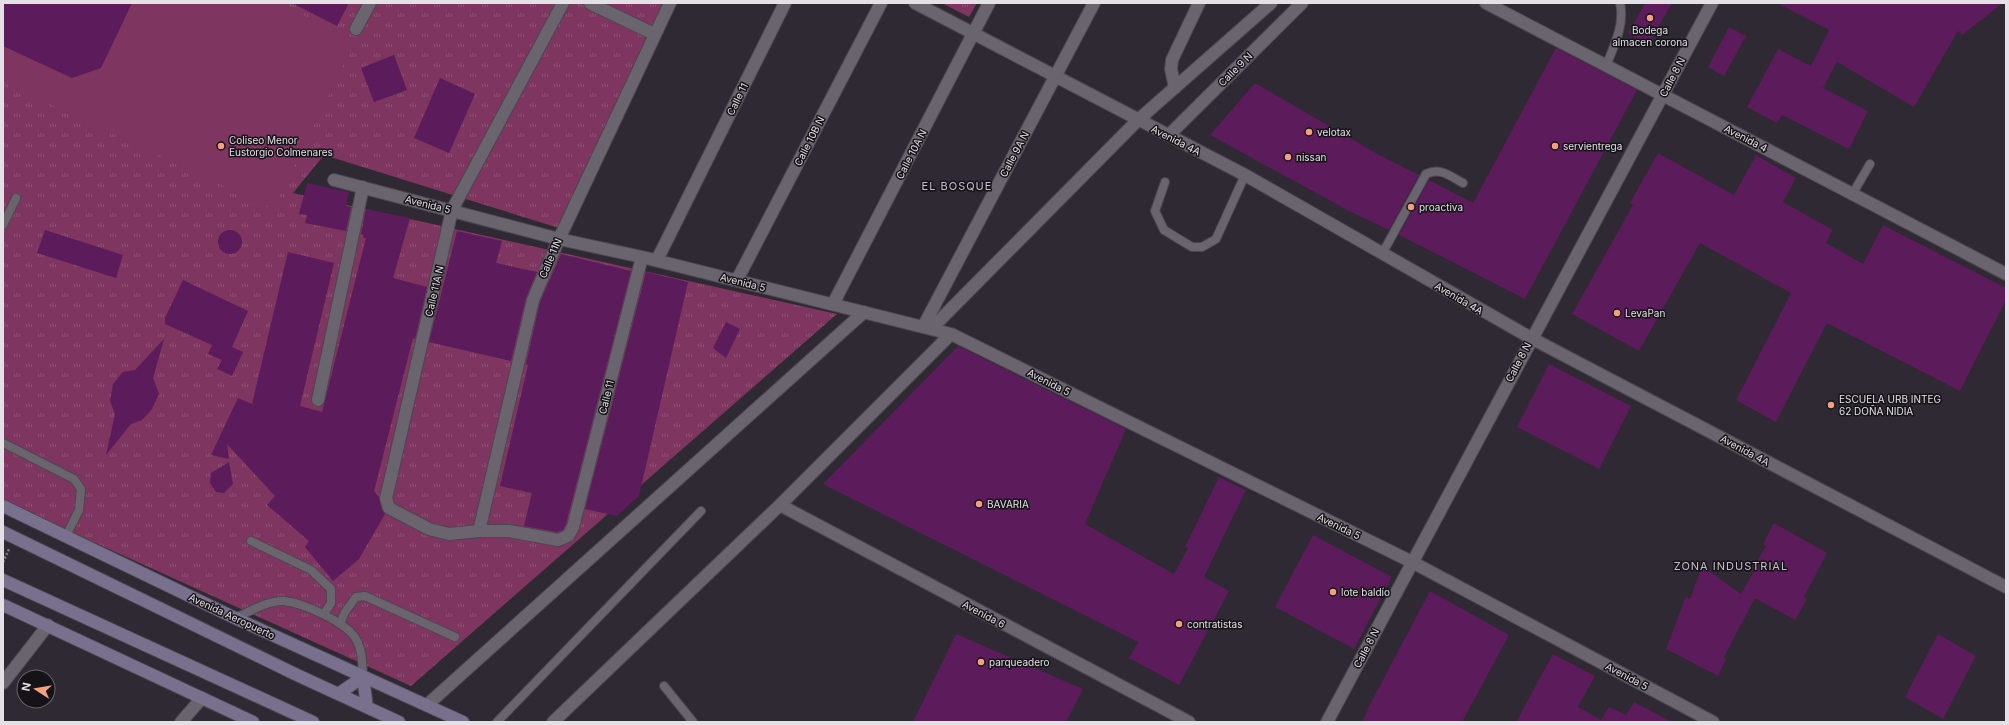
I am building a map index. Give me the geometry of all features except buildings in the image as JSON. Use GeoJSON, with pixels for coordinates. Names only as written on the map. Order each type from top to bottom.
{"type":"FeatureCollection","features":[{"type":"Feature","properties":{"kind":"main road","name":"Avenida Aeropuerto"},"geometry":{"type":"LineString","coordinates":[[3,506],[234,618],[463,722]]}},
{"type":"Feature","properties":{"kind":"main road"},"geometry":{"type":"LineString","coordinates":[[3,532],[399,722]]}},
{"type":"Feature","properties":{"kind":"main road"},"geometry":{"type":"LineString","coordinates":[[3,580],[314,722]]}},
{"type":"Feature","properties":{"kind":"main road"},"geometry":{"type":"LineString","coordinates":[[3,605],[253,722]]}},
{"type":"Feature","properties":{"kind":"main road"},"geometry":{"type":"LineString","coordinates":[[338,694],[363,677],[367,707]]}},
{"type":"Feature","properties":{"kind":"street"},"geometry":{"type":"LineString","coordinates":[[356,29],[370,3]]}},
{"type":"Feature","properties":{"kind":"street","name":"Calle 11A N"},"geometry":{"type":"LineString","coordinates":[[563,3],[452,210],[386,498],[389,508],[429,529],[449,534],[479,531],[509,531],[558,540],[568,536]]}},
{"type":"Feature","properties":{"kind":"street"},"geometry":{"type":"LineString","coordinates":[[590,3],[654,34]]}},
{"type":"Feature","properties":{"kind":"street","name":"Calle 11N"},"geometry":{"type":"LineString","coordinates":[[479,531],[533,300],[559,239],[654,34],[670,3]]}},
{"type":"Feature","properties":{"kind":"street","name":"Calle 11"},"geometry":{"type":"LineString","coordinates":[[657,260],[785,3]]}},
{"type":"Feature","properties":{"kind":"street","name":"Calle 10B N"},"geometry":{"type":"LineString","coordinates":[[737,280],[881,3]]}},
{"type":"Feature","properties":{"kind":"street","name":"Avenida 4A"},"geometry":{"type":"LineString","coordinates":[[915,3],[1245,176],[1531,338],[2006,587]]}},
{"type":"Feature","properties":{"kind":"street","name":"Calle 10A N"},"geometry":{"type":"LineString","coordinates":[[833,304],[989,3]]}},
{"type":"Feature","properties":{"kind":"street","name":"Calle 9A N"},"geometry":{"type":"LineString","coordinates":[[927,328],[1055,76],[1094,3]]}},
{"type":"Feature","properties":{"kind":"street"},"geometry":{"type":"LineString","coordinates":[[1175,88],[1170,69],[1172,60],[1199,3]]}},
{"type":"Feature","properties":{"kind":"street"},"geometry":{"type":"LineString","coordinates":[[927,328],[1138,120],[1271,3]]}},
{"type":"Feature","properties":{"kind":"street","name":"Calle 9 N"},"geometry":{"type":"LineString","coordinates":[[1169,136],[1302,3]]}},
{"type":"Feature","properties":{"kind":"street","name":"Avenida 4"},"geometry":{"type":"LineString","coordinates":[[1486,3],[2006,274]]}},
{"type":"Feature","properties":{"kind":"street","name":"Calle 8 N"},"geometry":{"type":"LineString","coordinates":[[1327,722],[1531,338],[1712,3]]}},
{"type":"Feature","properties":{"kind":"street","name":"Avenida 5"},"geometry":{"type":"LineString","coordinates":[[334,180],[559,239],[657,260],[951,334],[1412,562],[1713,722]]}},
{"type":"Feature","properties":{"kind":"street"},"geometry":{"type":"LineString","coordinates":[[318,400],[363,187]]}},
{"type":"Feature","properties":{"kind":"street","name":"Calle 11"},"geometry":{"type":"LineString","coordinates":[[568,536],[574,527],[642,257]]}},
{"type":"Feature","properties":{"kind":"street"},"geometry":{"type":"LineString","coordinates":[[427,706],[864,312]]}},
{"type":"Feature","properties":{"kind":"street"},"geometry":{"type":"LineString","coordinates":[[553,722],[780,505],[951,334]]}},
{"type":"Feature","properties":{"kind":"street","name":"Avenida 6"},"geometry":{"type":"LineString","coordinates":[[780,505],[1189,722]]}},
{"type":"Feature","properties":{"kind":"street"},"geometry":{"type":"LineString","coordinates":[[3,683],[48,625]]}},
{"type":"Feature","properties":{"kind":"street"},"geometry":{"type":"LineString","coordinates":[[182,722],[202,698]]}},
{"type":"Feature","properties":{"kind":"lane"},"geometry":{"type":"LineString","coordinates":[[1606,66],[1618,34],[1622,11],[1620,3]]}},
{"type":"Feature","properties":{"kind":"lane"},"geometry":{"type":"LineString","coordinates":[[1853,193],[1870,164]]}},
{"type":"Feature","properties":{"kind":"lane"},"geometry":{"type":"LineString","coordinates":[[1382,254],[1426,174],[1433,170],[1439,171],[1463,183]]}},
{"type":"Feature","properties":{"kind":"lane"},"geometry":{"type":"LineString","coordinates":[[1165,182],[1155,211],[1164,230],[1192,247],[1202,247],[1216,240],[1245,176]]}},
{"type":"Feature","properties":{"kind":"lane"},"geometry":{"type":"LineString","coordinates":[[3,225],[16,198]]}},
{"type":"Feature","properties":{"kind":"lane"},"geometry":{"type":"LineString","coordinates":[[3,443],[74,479],[81,489],[79,510],[66,536]]}},
{"type":"Feature","properties":{"kind":"lane"},"geometry":{"type":"LineString","coordinates":[[497,722],[701,511]]}},
{"type":"Feature","properties":{"kind":"lane"},"geometry":{"type":"LineString","coordinates":[[251,541],[311,570],[331,589],[331,604],[324,614]]}},
{"type":"Feature","properties":{"kind":"lane"},"geometry":{"type":"LineString","coordinates":[[340,624],[345,612],[356,597],[365,596],[455,637]]}},
{"type":"Feature","properties":{"kind":"lane"},"geometry":{"type":"LineString","coordinates":[[234,618],[267,604],[282,601],[300,605],[324,614],[340,624],[357,640],[362,657],[363,677]]}},
{"type":"Feature","properties":{"kind":"lane"},"geometry":{"type":"LineString","coordinates":[[664,686],[693,722]]}},
{"type":"Feature","properties":{"kind":"path"},"geometry":{"type":"LineString","coordinates":[[3,562],[12,543]]}},
{"type":"Feature","properties":{"kind":"green space"},"geometry":{"type":"Polygon","coordinates":[[[3,3],[677,3],[562,229],[324,155],[293,193],[837,314],[411,686],[3,501],[3,3]]]}},
{"type":"Feature","properties":{"kind":"green space","name":"Coliseo Menor Eustorgio Colmenares"},"geometry":{"type":"Polygon","coordinates":[[[3,3],[279,3],[355,41],[273,209],[3,82],[3,3]]]}},
{"type":"Feature","properties":{"kind":"green space"},"geometry":{"type":"Polygon","coordinates":[[[942,3],[977,3],[969,17],[942,3]]]}},
{"type":"Feature","properties":{"kind":"place","name":"Bodega almacen corona"},"geometry":{"type":"Point","coordinates":[1650,18]}},
{"type":"Feature","properties":{"kind":"place","name":"velotax"},"geometry":{"type":"Point","coordinates":[1309,132]}},
{"type":"Feature","properties":{"kind":"place","name":"Coliseo Menor Eustorgio Colmenares"},"geometry":{"type":"Point","coordinates":[221,146]}},
{"type":"Feature","properties":{"kind":"place","name":"servientrega"},"geometry":{"type":"Point","coordinates":[1555,146]}},
{"type":"Feature","properties":{"kind":"place","name":"nissan"},"geometry":{"type":"Point","coordinates":[1288,157]}},
{"type":"Feature","properties":{"kind":"place","name":"proactiva"},"geometry":{"type":"Point","coordinates":[1411,207]}},
{"type":"Feature","properties":{"kind":"place","name":"LevaPan"},"geometry":{"type":"Point","coordinates":[1617,313]}},
{"type":"Feature","properties":{"kind":"place","name":"ESCUELA URB INTEG 62 DOÑA NIDIA"},"geometry":{"type":"Point","coordinates":[1831,405]}},
{"type":"Feature","properties":{"kind":"place","name":"BAVARIA"},"geometry":{"type":"Point","coordinates":[979,504]}},
{"type":"Feature","properties":{"kind":"place","name":"lote baldío"},"geometry":{"type":"Point","coordinates":[1333,592]}},
{"type":"Feature","properties":{"kind":"place","name":"contratistas"},"geometry":{"type":"Point","coordinates":[1179,624]}},
{"type":"Feature","properties":{"kind":"place","name":"parqueadero"},"geometry":{"type":"Point","coordinates":[981,662]}},
{"type":"Feature","properties":{"kind":"district","name":"EL BOSQUE"},"geometry":{"type":"Point","coordinates":[957,186]}},
{"type":"Feature","properties":{"kind":"district","name":"ZONA INDUSTRIAL"},"geometry":{"type":"Point","coordinates":[1731,566]}}]}
